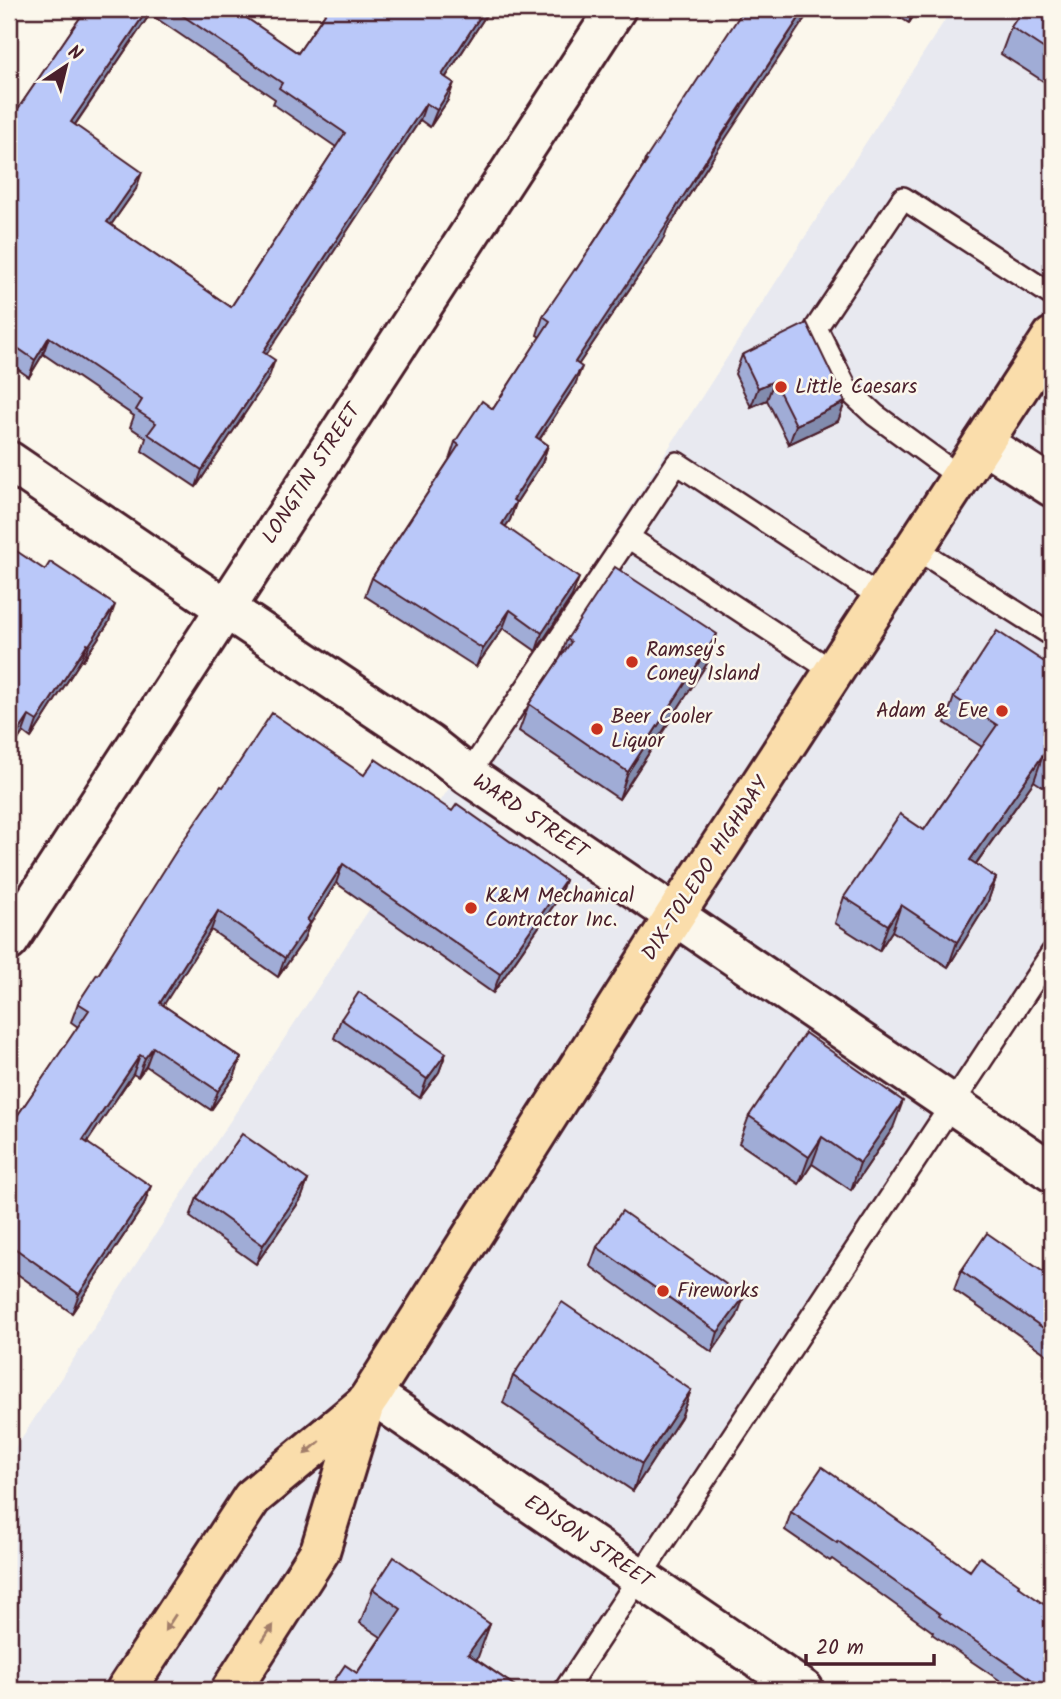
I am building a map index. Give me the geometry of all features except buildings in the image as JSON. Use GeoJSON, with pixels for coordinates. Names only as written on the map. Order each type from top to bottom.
{"type":"FeatureCollection","features":[{"type":"Feature","properties":{"kind":"main road","name":"DIX-TOLEDO HIGHWAY"},"geometry":{"type":"LineString","coordinates":[[231,1690],[320,1551],[368,1399],[675,915],[1052,337]]}},
{"type":"Feature","properties":{"kind":"main road","name":"DIX-TOLEDO HIGHWAY"},"geometry":{"type":"LineString","coordinates":[[126,1690],[252,1498],[368,1399]]}},
{"type":"Feature","properties":{"kind":"street","name":"LONGTIN STREET"},"geometry":{"type":"LineString","coordinates":[[9,941],[616,9]]}},
{"type":"Feature","properties":{"kind":"street"},"geometry":{"type":"LineString","coordinates":[[983,443],[1052,487]]}},
{"type":"Feature","properties":{"kind":"street","name":"WARD STREET"},"geometry":{"type":"LineString","coordinates":[[9,461],[429,744],[468,775],[1052,1172]]}},
{"type":"Feature","properties":{"kind":"street","name":"EDISON STREET"},"geometry":{"type":"LineString","coordinates":[[368,1399],[804,1690]]}},
{"type":"Feature","properties":{"kind":"lane"},"geometry":{"type":"LineString","coordinates":[[961,478],[875,415],[846,388],[816,328],[903,198],[1052,295]]}},
{"type":"Feature","properties":{"kind":"lane"},"geometry":{"type":"LineString","coordinates":[[468,775],[677,463],[882,598]]}},
{"type":"Feature","properties":{"kind":"lane"},"geometry":{"type":"LineString","coordinates":[[628,537],[834,672]]}},
{"type":"Feature","properties":{"kind":"lane"},"geometry":{"type":"LineString","coordinates":[[915,548],[1052,635]]}},
{"type":"Feature","properties":{"kind":"lane"},"geometry":{"type":"LineString","coordinates":[[565,1690],[1052,953]]}},
{"type":"Feature","properties":{"kind":"shaded area"},"geometry":{"type":"Polygon","coordinates":[[[952,9],[1052,9],[1052,953],[565,1690],[9,1690],[9,1457],[461,770],[952,9]]]}},
{"type":"Feature","properties":{"kind":"place","name":"Little Caesars"},"geometry":{"type":"Point","coordinates":[781,387]}},
{"type":"Feature","properties":{"kind":"place","name":"Ramsey's Coney Island"},"geometry":{"type":"Point","coordinates":[632,662]}},
{"type":"Feature","properties":{"kind":"place","name":"Adam & Eve"},"geometry":{"type":"Point","coordinates":[1002,711]}},
{"type":"Feature","properties":{"kind":"place","name":"Beer Cooler Liquor"},"geometry":{"type":"Point","coordinates":[597,729]}},
{"type":"Feature","properties":{"kind":"place","name":"K&M Mechanical Contractor Inc."},"geometry":{"type":"Point","coordinates":[471,908]}},
{"type":"Feature","properties":{"kind":"place","name":"Fireworks"},"geometry":{"type":"Point","coordinates":[663,1291]}}]}
